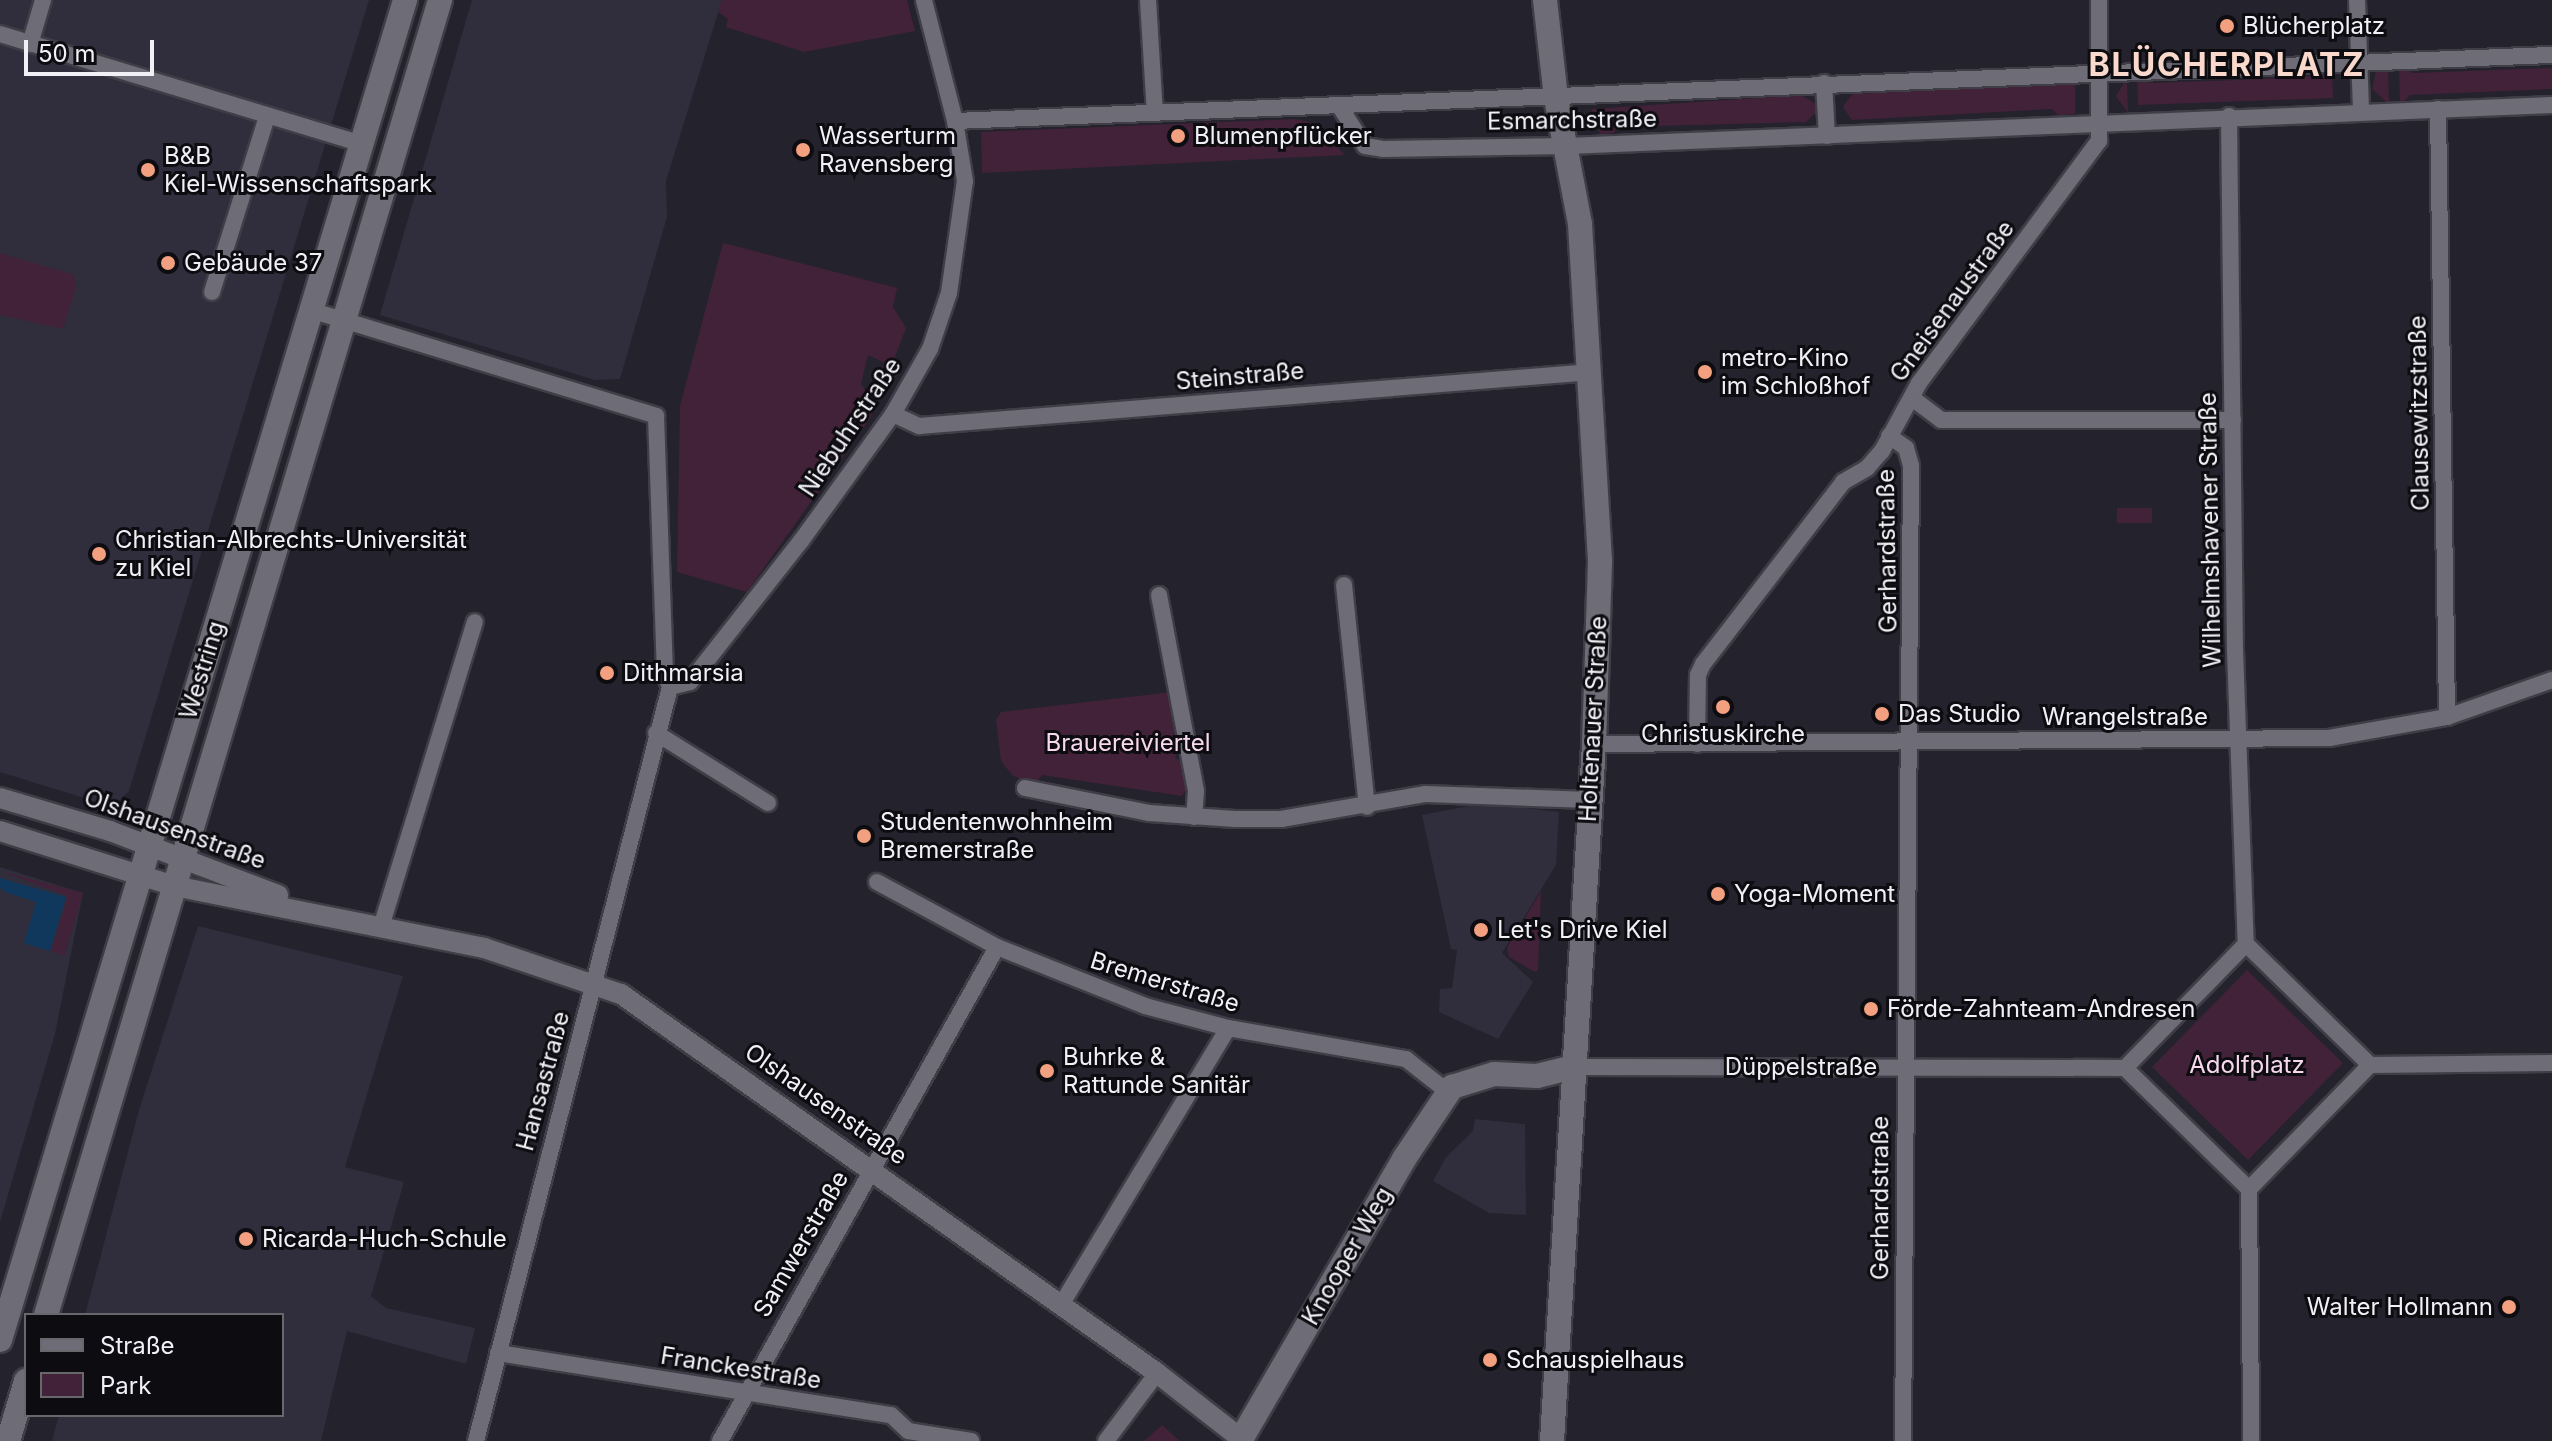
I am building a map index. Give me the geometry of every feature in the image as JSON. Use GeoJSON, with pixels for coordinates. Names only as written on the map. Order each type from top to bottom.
{"type":"FeatureCollection","features":[{"type":"Feature","properties":{"kind":"main road","name":"Westring"},"geometry":{"type":"LineString","coordinates":[[0,1340],[405,0]]}},
{"type":"Feature","properties":{"kind":"main road","name":"Westring"},"geometry":{"type":"LineString","coordinates":[[47,1313],[440,0]]}},
{"type":"Feature","properties":{"kind":"main road","name":"Holtenauer Straße"},"geometry":{"type":"LineString","coordinates":[[1545,0],[1556,98],[1580,224],[1592,372],[1600,562],[1594,744],[1571,1076],[1552,1441]]}},
{"type":"Feature","properties":{"kind":"main road","name":"Düppelstraße"},"geometry":{"type":"LineString","coordinates":[[1463,1083],[1571,1076]]}},
{"type":"Feature","properties":{"kind":"main road","name":"Knooper Weg"},"geometry":{"type":"LineString","coordinates":[[1242,1441],[1463,1083]]}},
{"type":"Feature","properties":{"kind":"main road"},"geometry":{"type":"LineString","coordinates":[[7,1426],[24,1386]]}},
{"type":"Feature","properties":{"kind":"street"},"geometry":{"type":"LineString","coordinates":[[30,44],[43,0]]}},
{"type":"Feature","properties":{"kind":"street","name":"Niebuhrstraße"},"geometry":{"type":"LineString","coordinates":[[670,687],[690,682],[893,414],[930,349],[949,293],[965,181],[955,121],[924,0]]}},
{"type":"Feature","properties":{"kind":"street"},"geometry":{"type":"LineString","coordinates":[[1148,0],[1155,113]]}},
{"type":"Feature","properties":{"kind":"street"},"geometry":{"type":"LineString","coordinates":[[2099,0],[2103,120]]}},
{"type":"Feature","properties":{"kind":"street"},"geometry":{"type":"LineString","coordinates":[[2357,0],[2361,111]]}},
{"type":"Feature","properties":{"kind":"street"},"geometry":{"type":"LineString","coordinates":[[0,34],[361,144]]}},
{"type":"Feature","properties":{"kind":"street","name":"Esmarchstraße"},"geometry":{"type":"LineString","coordinates":[[955,121],[2552,55]]}},
{"type":"Feature","properties":{"kind":"street"},"geometry":{"type":"LineString","coordinates":[[1824,83],[1827,136]]}},
{"type":"Feature","properties":{"kind":"street","name":"Esmarchstraße"},"geometry":{"type":"LineString","coordinates":[[1340,107],[1354,135],[1371,147],[1567,146],[1827,136],[2103,120],[2552,105]]}},
{"type":"Feature","properties":{"kind":"street","name":"Clausewitzstraße"},"geometry":{"type":"LineString","coordinates":[[2438,109],[2447,717]]}},
{"type":"Feature","properties":{"kind":"street","name":"Wilhelmshavener Straße"},"geometry":{"type":"LineString","coordinates":[[2229,116],[2239,740],[2246,944]]}},
{"type":"Feature","properties":{"kind":"street"},"geometry":{"type":"LineString","coordinates":[[212,292],[267,117]]}},
{"type":"Feature","properties":{"kind":"street","name":"Gneisenaustraße"},"geometry":{"type":"LineString","coordinates":[[1697,744],[1698,675],[1703,664],[1843,482],[1867,468],[1912,398],[2099,141],[2103,120]]}},
{"type":"Feature","properties":{"kind":"street"},"geometry":{"type":"LineString","coordinates":[[310,310],[656,416],[665,675],[670,687],[656,733],[768,803]]}},
{"type":"Feature","properties":{"kind":"street","name":"Steinstraße"},"geometry":{"type":"LineString","coordinates":[[893,414],[919,426],[1592,372]]}},
{"type":"Feature","properties":{"kind":"street"},"geometry":{"type":"LineString","coordinates":[[1912,398],[1941,420],[2233,420]]}},
{"type":"Feature","properties":{"kind":"street","name":"Gerhardstraße"},"geometry":{"type":"LineString","coordinates":[[1889,436],[1906,448],[1911,466],[1903,1441]]}},
{"type":"Feature","properties":{"kind":"street"},"geometry":{"type":"LineString","coordinates":[[252,501],[287,511]]}},
{"type":"Feature","properties":{"kind":"street"},"geometry":{"type":"LineString","coordinates":[[1344,585],[1367,807]]}},
{"type":"Feature","properties":{"kind":"street"},"geometry":{"type":"LineString","coordinates":[[1159,595],[1196,791],[1194,817]]}},
{"type":"Feature","properties":{"kind":"street"},"geometry":{"type":"LineString","coordinates":[[381,927],[475,622]]}},
{"type":"Feature","properties":{"kind":"street","name":"Wrangelstraße"},"geometry":{"type":"LineString","coordinates":[[1594,744],[2329,738],[2447,717],[2552,680]]}},
{"type":"Feature","properties":{"kind":"street","name":"Hansastraße"},"geometry":{"type":"LineString","coordinates":[[476,1441],[656,733]]}},
{"type":"Feature","properties":{"kind":"street"},"geometry":{"type":"LineString","coordinates":[[1025,788],[1054,797],[1194,817],[1281,819],[1441,794],[1589,800]]}},
{"type":"Feature","properties":{"kind":"street","name":"Olshausenstraße"},"geometry":{"type":"LineString","coordinates":[[0,798],[183,859],[330,915]]}},
{"type":"Feature","properties":{"kind":"street","name":"Olshausenstraße"},"geometry":{"type":"LineString","coordinates":[[0,831],[174,886],[484,948],[594,983],[658,1016],[1157,1373],[1242,1441]]}},
{"type":"Feature","properties":{"kind":"street","name":"Bremerstraße"},"geometry":{"type":"LineString","coordinates":[[877,882],[997,947],[1145,1006],[1228,1028],[1406,1059],[1463,1083]]}},
{"type":"Feature","properties":{"kind":"street"},"geometry":{"type":"LineString","coordinates":[[2249,1189],[2125,1068],[2246,944],[2370,1065],[2552,1063]]}},
{"type":"Feature","properties":{"kind":"street","name":"Samwerstraße"},"geometry":{"type":"LineString","coordinates":[[720,1441],[743,1392],[997,947]]}},
{"type":"Feature","properties":{"kind":"street"},"geometry":{"type":"LineString","coordinates":[[1061,1305],[1228,1028]]}},
{"type":"Feature","properties":{"kind":"street"},"geometry":{"type":"LineString","coordinates":[[2251,1441],[2249,1189],[2370,1065]]}},
{"type":"Feature","properties":{"kind":"street","name":"Düppelstraße"},"geometry":{"type":"LineString","coordinates":[[1571,1076],[1905,1068],[2125,1068]]}},
{"type":"Feature","properties":{"kind":"street","name":"Franckestraße"},"geometry":{"type":"LineString","coordinates":[[498,1353],[891,1415],[908,1431],[971,1441]]}},
{"type":"Feature","properties":{"kind":"street"},"geometry":{"type":"LineString","coordinates":[[1106,1441],[1157,1373]]}},
{"type":"Feature","properties":{"kind":"shaded area","name":"Christian-Albrechts-Universität zu Kiel"},"geometry":{"type":"Polygon","coordinates":[[[0,0],[369,0],[129,791],[113,807],[0,772],[0,0]]]}},
{"type":"Feature","properties":{"kind":"shaded area"},"geometry":{"type":"Polygon","coordinates":[[[472,0],[722,0],[666,181],[667,217],[620,379],[595,380],[380,315],[472,0]]]}},
{"type":"Feature","properties":{"kind":"shaded area"},"geometry":{"type":"Polygon","coordinates":[[[1484,803],[1559,812],[1556,865],[1502,953],[1533,982],[1498,1039],[1439,1012],[1440,989],[1452,988],[1457,950],[1451,949],[1422,815],[1484,803]]]}},
{"type":"Feature","properties":{"kind":"shaded area"},"geometry":{"type":"Polygon","coordinates":[[[0,867],[83,893],[55,1034],[0,1222],[0,867]]]}},
{"type":"Feature","properties":{"kind":"shaded area","name":"Ricarda-Huch-Schule"},"geometry":{"type":"Polygon","coordinates":[[[198,926],[403,976],[345,1167],[404,1182],[371,1296],[386,1308],[475,1328],[466,1364],[347,1331],[321,1441],[52,1441],[58,1417],[284,1417],[284,1313],[86,1313],[139,1110],[198,926]]]}},
{"type":"Feature","properties":{"kind":"shaded area"},"geometry":{"type":"Polygon","coordinates":[[[1475,1119],[1525,1124],[1526,1215],[1489,1213],[1433,1181],[1446,1157],[1473,1131],[1475,1119]]]}},
{"type":"Feature","properties":{"kind":"green space"},"geometry":{"type":"Polygon","coordinates":[[[722,0],[907,0],[915,31],[804,52],[726,27],[728,19],[718,12],[722,0]]]}},
{"type":"Feature","properties":{"kind":"green space"},"geometry":{"type":"Polygon","coordinates":[[[2399,66],[2413,73],[2552,68],[2552,89],[2410,95],[2400,105],[2399,66]]]}},
{"type":"Feature","properties":{"kind":"green space"},"geometry":{"type":"Polygon","coordinates":[[[2388,67],[2389,104],[2372,89],[2376,72],[2388,67]]]}},
{"type":"Feature","properties":{"kind":"green space"},"geometry":{"type":"Polygon","coordinates":[[[2332,69],[2333,98],[2138,105],[2137,77],[2145,76],[2149,83],[2239,80],[2318,76],[2332,69]]]}},
{"type":"Feature","properties":{"kind":"green space"},"geometry":{"type":"Polygon","coordinates":[[[2127,78],[2128,113],[2116,96],[2127,78]]]}},
{"type":"Feature","properties":{"kind":"green space"},"geometry":{"type":"Polygon","coordinates":[[[2075,83],[2075,114],[2058,115],[2052,109],[1852,120],[1843,107],[1852,94],[2075,83]]]}},
{"type":"Feature","properties":{"kind":"green space"},"geometry":{"type":"Polygon","coordinates":[[[1801,95],[1816,104],[1815,113],[1806,122],[1617,127],[1614,133],[1600,134],[1591,109],[1801,95]]]}},
{"type":"Feature","properties":{"kind":"green space"},"geometry":{"type":"Polygon","coordinates":[[[1296,119],[1316,124],[1345,155],[982,173],[981,132],[1296,119]]]}},
{"type":"Feature","properties":{"kind":"green space"},"geometry":{"type":"Polygon","coordinates":[[[723,243],[897,288],[893,307],[906,328],[895,357],[898,375],[888,382],[881,377],[883,362],[868,355],[861,384],[873,402],[871,417],[747,592],[677,572],[680,406],[723,243]]]}},
{"type":"Feature","properties":{"kind":"green space"},"geometry":{"type":"Polygon","coordinates":[[[0,253],[74,275],[76,287],[63,329],[0,315],[0,253]]]}},
{"type":"Feature","properties":{"kind":"green space"},"geometry":{"type":"Polygon","coordinates":[[[2117,508],[2152,508],[2152,523],[2117,523],[2117,508]]]}},
{"type":"Feature","properties":{"kind":"green space","name":"Brauereiviertel"},"geometry":{"type":"Polygon","coordinates":[[[1172,692],[1176,759],[1185,760],[1189,785],[1182,796],[1042,775],[1035,784],[1029,783],[1012,775],[1001,761],[996,720],[1001,712],[1172,692]]]}},
{"type":"Feature","properties":{"kind":"green space"},"geometry":{"type":"Polygon","coordinates":[[[0,871],[83,893],[64,956],[51,951],[68,896],[0,871]]]}},
{"type":"Feature","properties":{"kind":"green space"},"geometry":{"type":"Polygon","coordinates":[[[1541,891],[1538,970],[1535,972],[1509,957],[1507,948],[1541,891]]]}},
{"type":"Feature","properties":{"kind":"green space","name":"Adolfplatz"},"geometry":{"type":"Polygon","coordinates":[[[2247,970],[2343,1063],[2248,1160],[2152,1067],[2247,970]]]}},
{"type":"Feature","properties":{"kind":"green space"},"geometry":{"type":"Polygon","coordinates":[[[1162,1425],[1180,1441],[1144,1441],[1162,1425]]]}},
{"type":"Feature","properties":{"kind":"water"},"geometry":{"type":"Polygon","coordinates":[[[0,878],[66,897],[50,951],[24,943],[36,902],[0,888],[0,878]]]}},
{"type":"Feature","properties":{"kind":"place","name":"Blücherplatz"},"geometry":{"type":"Point","coordinates":[2227,26]}},
{"type":"Feature","properties":{"kind":"place","name":"Blumenpflücker"},"geometry":{"type":"Point","coordinates":[1178,136]}},
{"type":"Feature","properties":{"kind":"place","name":"Wasserturm Ravensberg"},"geometry":{"type":"Point","coordinates":[803,150]}},
{"type":"Feature","properties":{"kind":"place","name":"B&B Kiel-Wissenschaftspark"},"geometry":{"type":"Point","coordinates":[148,170]}},
{"type":"Feature","properties":{"kind":"place","name":"Gebäude 37"},"geometry":{"type":"Point","coordinates":[168,263]}},
{"type":"Feature","properties":{"kind":"place","name":"metro-Kino im Schloßhof"},"geometry":{"type":"Point","coordinates":[1705,372]}},
{"type":"Feature","properties":{"kind":"place","name":"Christian-Albrechts-Universität zu Kiel"},"geometry":{"type":"Point","coordinates":[99,554]}},
{"type":"Feature","properties":{"kind":"place","name":"Dithmarsia"},"geometry":{"type":"Point","coordinates":[607,673]}},
{"type":"Feature","properties":{"kind":"place","name":"Christuskirche"},"geometry":{"type":"Point","coordinates":[1723,707]}},
{"type":"Feature","properties":{"kind":"place","name":"Das Studio"},"geometry":{"type":"Point","coordinates":[1882,714]}},
{"type":"Feature","properties":{"kind":"place","name":"Studentenwohnheim Bremerstraße"},"geometry":{"type":"Point","coordinates":[864,836]}},
{"type":"Feature","properties":{"kind":"place","name":"Yoga-Moment"},"geometry":{"type":"Point","coordinates":[1718,894]}},
{"type":"Feature","properties":{"kind":"place","name":"Let's Drive Kiel"},"geometry":{"type":"Point","coordinates":[1481,930]}},
{"type":"Feature","properties":{"kind":"place","name":"Förde-Zahnteam-Andresen"},"geometry":{"type":"Point","coordinates":[1871,1009]}},
{"type":"Feature","properties":{"kind":"place","name":"Buhrke & Rattunde Sanitär"},"geometry":{"type":"Point","coordinates":[1047,1071]}},
{"type":"Feature","properties":{"kind":"place","name":"Ricarda-Huch-Schule"},"geometry":{"type":"Point","coordinates":[246,1239]}},
{"type":"Feature","properties":{"kind":"place","name":"Walter Hollmann"},"geometry":{"type":"Point","coordinates":[2509,1307]}},
{"type":"Feature","properties":{"kind":"place","name":"Schauspielhaus"},"geometry":{"type":"Point","coordinates":[1490,1360]}},
{"type":"Feature","properties":{"kind":"district","name":"BLÜCHERPLATZ"},"geometry":{"type":"Point","coordinates":[2227,65]}}]}
